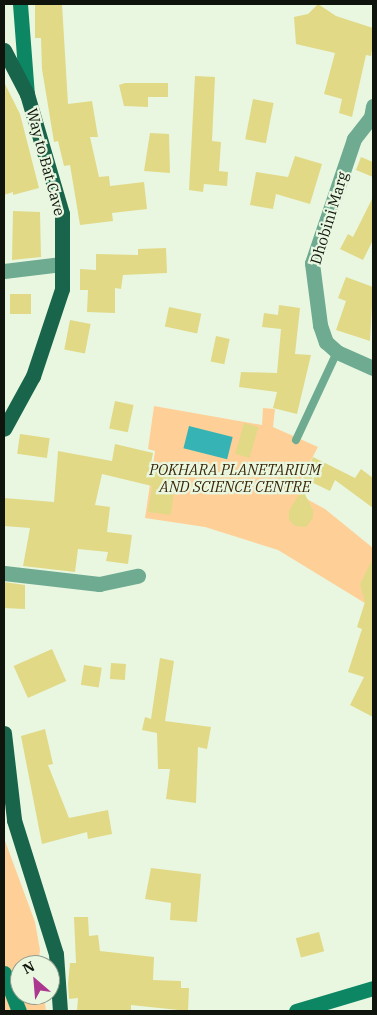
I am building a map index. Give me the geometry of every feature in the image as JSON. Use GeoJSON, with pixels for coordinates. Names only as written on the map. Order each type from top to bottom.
{"type":"FeatureCollection","features":[{"type":"Feature","properties":{"kind":"main road","name":"Way to Bat Cave"},"geometry":{"type":"LineString","coordinates":[[4,429],[33,376],[62,289],[62,214],[28,94],[20,4]]}},
{"type":"Feature","properties":{"kind":"main road"},"geometry":{"type":"LineString","coordinates":[[4,50],[28,94]]}},
{"type":"Feature","properties":{"kind":"main road"},"geometry":{"type":"LineString","coordinates":[[4,733],[14,820],[56,954],[60,1011]]}},
{"type":"Feature","properties":{"kind":"main road"},"geometry":{"type":"LineString","coordinates":[[4,973],[19,1011]]}},
{"type":"Feature","properties":{"kind":"main road"},"geometry":{"type":"LineString","coordinates":[[296,1011],[373,988]]}},
{"type":"Feature","properties":{"kind":"street","name":"Dhobini Marg"},"geometry":{"type":"LineString","coordinates":[[372,113],[354,139],[312,263],[320,325],[326,342],[337,352],[373,368]]}},
{"type":"Feature","properties":{"kind":"street"},"geometry":{"type":"LineString","coordinates":[[4,270],[62,264]]}},
{"type":"Feature","properties":{"kind":"street"},"geometry":{"type":"LineString","coordinates":[[4,573],[99,584],[138,576]]}},
{"type":"Feature","properties":{"kind":"lane"},"geometry":{"type":"LineString","coordinates":[[296,440],[337,352]]}},
{"type":"Feature","properties":{"kind":"green space","name":"POKHARA PLANETARIUM AND SCIENCE CENTRE"},"geometry":{"type":"Polygon","coordinates":[[[154,406],[262,425],[263,408],[275,409],[273,427],[318,447],[294,492],[325,509],[373,548],[373,608],[278,550],[205,527],[145,518],[155,451],[148,449],[154,406]]]}},
{"type":"Feature","properties":{"kind":"green space"},"geometry":{"type":"Polygon","coordinates":[[[4,838],[35,922],[40,950],[39,955],[10,955],[10,1005],[15,1005],[13,1011],[4,1011],[4,838]]]}},
{"type":"Feature","properties":{"kind":"green space"},"geometry":{"type":"Polygon","coordinates":[[[25,1005],[45,1005],[46,1011],[27,1011],[25,1005]]]}},
{"type":"Feature","properties":{"kind":"water"},"geometry":{"type":"Polygon","coordinates":[[[189,426],[233,437],[227,459],[183,448],[189,426]]]}},
{"type":"Feature","properties":{"kind":"building"},"geometry":{"type":"Polygon","coordinates":[[[35,4],[62,4],[68,104],[92,101],[98,137],[90,137],[99,177],[109,176],[110,186],[144,182],[147,209],[112,213],[113,221],[80,225],[70,165],[64,166],[58,141],[54,142],[42,69],[41,38],[35,38],[35,4]]]}},
{"type":"Feature","properties":{"kind":"building"},"geometry":{"type":"Polygon","coordinates":[[[318,4],[336,16],[373,28],[371,56],[366,55],[352,117],[339,113],[342,99],[324,94],[335,53],[296,44],[294,17],[308,14],[318,4]]]}},
{"type":"Feature","properties":{"kind":"building"},"geometry":{"type":"Polygon","coordinates":[[[195,76],[215,77],[212,141],[221,142],[219,171],[228,172],[227,186],[204,184],[203,192],[189,190],[195,76]]]}},
{"type":"Feature","properties":{"kind":"building"},"geometry":{"type":"Polygon","coordinates":[[[4,82],[20,114],[39,188],[13,195],[13,192],[4,195],[4,82]]]}},
{"type":"Feature","properties":{"kind":"building"},"geometry":{"type":"Polygon","coordinates":[[[125,83],[168,83],[168,97],[148,97],[148,107],[124,106],[119,85],[125,83]]]}},
{"type":"Feature","properties":{"kind":"building"},"geometry":{"type":"Polygon","coordinates":[[[253,99],[274,103],[266,143],[245,139],[253,99]]]}},
{"type":"Feature","properties":{"kind":"building"},"geometry":{"type":"Polygon","coordinates":[[[150,133],[169,134],[170,173],[144,171],[150,133]]]}},
{"type":"Feature","properties":{"kind":"building"},"geometry":{"type":"Polygon","coordinates":[[[295,156],[322,164],[310,204],[276,194],[273,209],[250,205],[256,172],[288,177],[295,156]]]}},
{"type":"Feature","properties":{"kind":"building"},"geometry":{"type":"Polygon","coordinates":[[[361,157],[373,162],[373,177],[356,170],[361,157]]]}},
{"type":"Feature","properties":{"kind":"building"},"geometry":{"type":"Polygon","coordinates":[[[373,197],[373,240],[363,260],[340,249],[348,234],[353,237],[373,197]]]}},
{"type":"Feature","properties":{"kind":"building"},"geometry":{"type":"Polygon","coordinates":[[[13,211],[40,212],[41,257],[12,260],[13,211]]]}},
{"type":"Feature","properties":{"kind":"building"},"geometry":{"type":"Polygon","coordinates":[[[166,248],[167,273],[123,275],[121,289],[115,288],[115,313],[87,312],[88,290],[80,290],[80,269],[96,270],[96,254],[138,255],[138,249],[166,248]]]}},
{"type":"Feature","properties":{"kind":"building"},"geometry":{"type":"Polygon","coordinates":[[[346,277],[373,287],[370,341],[336,330],[346,301],[338,298],[346,277]]]}},
{"type":"Feature","properties":{"kind":"building"},"geometry":{"type":"Polygon","coordinates":[[[10,294],[31,294],[31,314],[10,314],[10,294]]]}},
{"type":"Feature","properties":{"kind":"building"},"geometry":{"type":"Polygon","coordinates":[[[279,305],[300,308],[295,354],[311,355],[297,414],[273,408],[277,392],[239,387],[241,372],[277,373],[281,329],[262,327],[264,313],[278,315],[279,305]]]}},
{"type":"Feature","properties":{"kind":"building"},"geometry":{"type":"Polygon","coordinates":[[[169,307],[201,314],[197,333],[165,327],[169,307]]]}},
{"type":"Feature","properties":{"kind":"building"},"geometry":{"type":"Polygon","coordinates":[[[70,320],[91,324],[85,353],[64,349],[70,320]]]}},
{"type":"Feature","properties":{"kind":"building"},"geometry":{"type":"Polygon","coordinates":[[[216,336],[230,339],[224,364],[211,361],[216,336]]]}},
{"type":"Feature","properties":{"kind":"building"},"geometry":{"type":"Polygon","coordinates":[[[115,401],[134,405],[128,432],[109,428],[115,401]]]}},
{"type":"Feature","properties":{"kind":"building"},"geometry":{"type":"Polygon","coordinates":[[[244,423],[258,427],[250,458],[235,454],[244,423]]]}},
{"type":"Feature","properties":{"kind":"building"},"geometry":{"type":"Polygon","coordinates":[[[20,434],[50,438],[47,458],[17,454],[20,434]]]}},
{"type":"Feature","properties":{"kind":"building"},"geometry":{"type":"Polygon","coordinates":[[[115,444],[153,453],[151,463],[177,466],[171,515],[148,512],[152,486],[102,474],[95,505],[110,507],[107,532],[132,535],[128,564],[106,561],[108,552],[78,549],[75,572],[23,566],[30,528],[4,526],[4,498],[54,502],[58,451],[112,461],[115,444]]]}},
{"type":"Feature","properties":{"kind":"building"},"geometry":{"type":"Polygon","coordinates":[[[313,457],[355,478],[361,469],[373,478],[373,508],[335,480],[330,491],[303,478],[313,457]]]}},
{"type":"Feature","properties":{"kind":"building"},"geometry":{"type":"Polygon","coordinates":[[[282,469],[294,473],[313,510],[313,518],[306,527],[295,526],[289,520],[289,511],[299,494],[276,487],[282,469]]]}},
{"type":"Feature","properties":{"kind":"building"},"geometry":{"type":"Polygon","coordinates":[[[373,558],[373,717],[350,705],[364,677],[348,672],[362,629],[357,627],[365,602],[360,584],[373,558]]]}},
{"type":"Feature","properties":{"kind":"building"},"geometry":{"type":"Polygon","coordinates":[[[4,582],[25,585],[25,609],[4,608],[4,582]]]}},
{"type":"Feature","properties":{"kind":"building"},"geometry":{"type":"Polygon","coordinates":[[[52,649],[66,681],[28,698],[14,666],[52,649]]]}},
{"type":"Feature","properties":{"kind":"building"},"geometry":{"type":"Polygon","coordinates":[[[160,658],[174,661],[165,721],[211,727],[207,749],[198,747],[196,803],[166,799],[170,769],[158,769],[157,733],[142,730],[145,717],[151,719],[160,658]]]}},
{"type":"Feature","properties":{"kind":"building"},"geometry":{"type":"Polygon","coordinates":[[[111,663],[126,664],[125,680],[110,679],[111,663]]]}},
{"type":"Feature","properties":{"kind":"building"},"geometry":{"type":"Polygon","coordinates":[[[84,665],[102,668],[99,688],[81,685],[84,665]]]}},
{"type":"Feature","properties":{"kind":"building"},"geometry":{"type":"Polygon","coordinates":[[[45,729],[53,764],[48,765],[69,818],[108,810],[112,834],[88,839],[87,832],[42,844],[21,736],[45,729]]]}},
{"type":"Feature","properties":{"kind":"building"},"geometry":{"type":"Polygon","coordinates":[[[151,868],[201,874],[197,922],[170,920],[171,903],[145,899],[151,868]]]}},
{"type":"Feature","properties":{"kind":"building"},"geometry":{"type":"Polygon","coordinates":[[[74,917],[88,917],[89,936],[98,935],[100,951],[154,957],[153,980],[181,981],[181,988],[189,988],[188,1011],[131,1005],[131,1011],[77,1011],[78,998],[69,999],[68,984],[70,963],[76,963],[74,917]]]}},
{"type":"Feature","properties":{"kind":"building"},"geometry":{"type":"Polygon","coordinates":[[[319,932],[324,951],[301,958],[296,938],[319,932]]]}}]}
